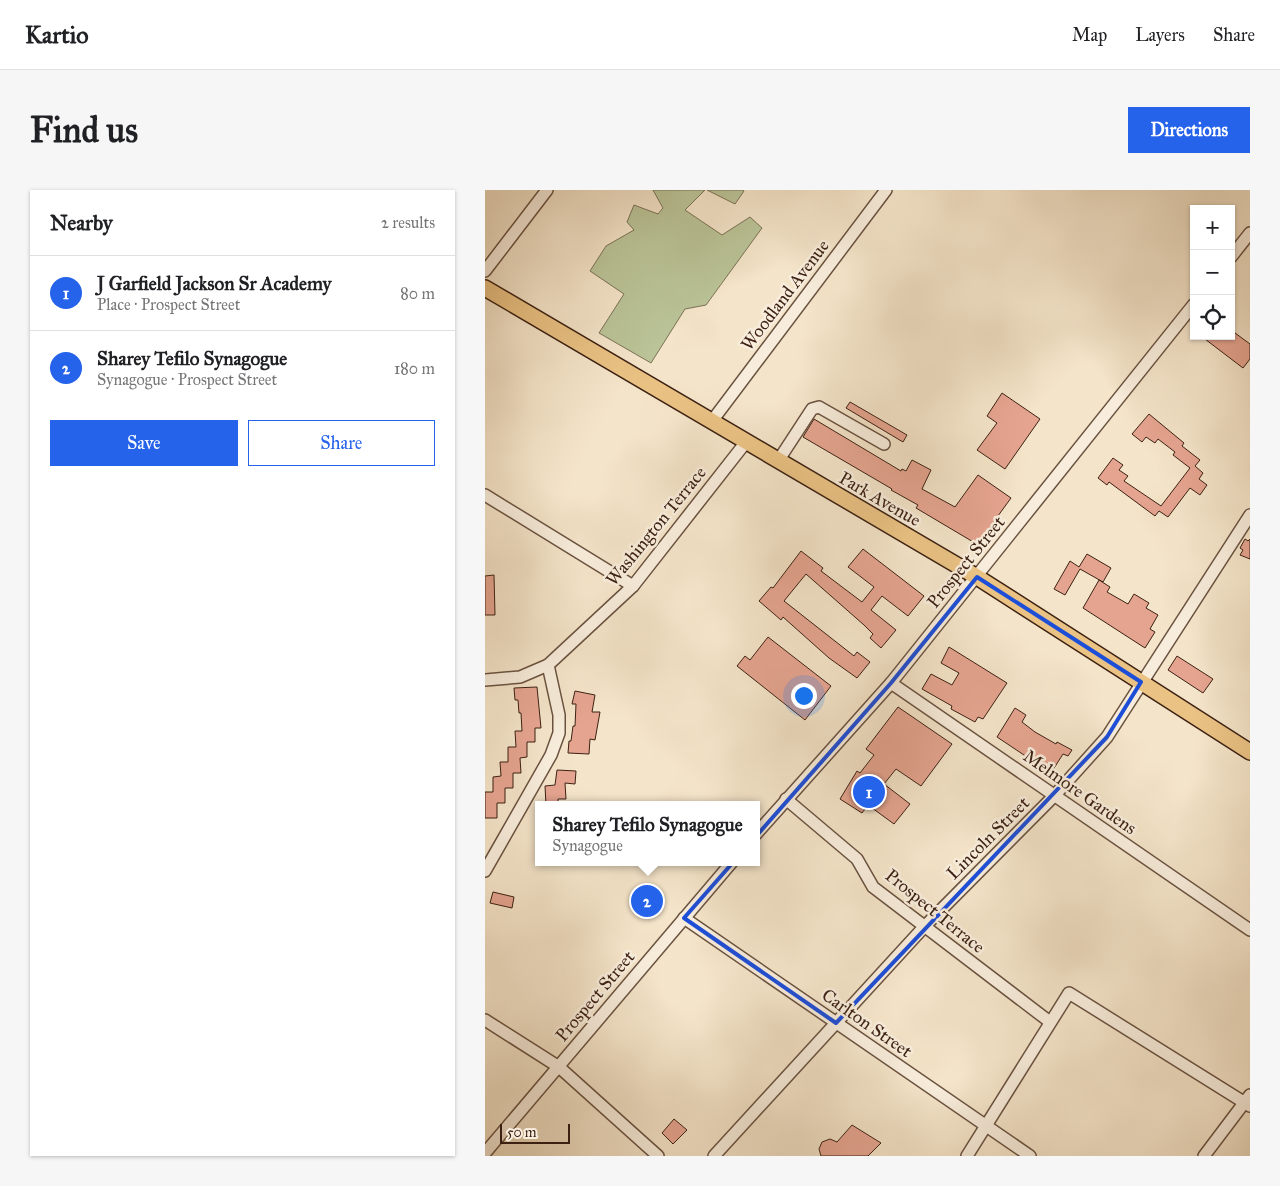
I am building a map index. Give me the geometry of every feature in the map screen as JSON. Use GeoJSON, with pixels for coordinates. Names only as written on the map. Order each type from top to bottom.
{"type":"FeatureCollection","features":[{"type":"Feature","properties":{"kind":"main road","name":"Park Avenue"},"geometry":{"type":"LineString","coordinates":[[485,288],[977,577],[1250,752]]}},
{"type":"Feature","properties":{"kind":"street"},"geometry":{"type":"LineString","coordinates":[[485,271],[547,190]]}},
{"type":"Feature","properties":{"kind":"street","name":"Woodland Avenue"},"geometry":{"type":"LineString","coordinates":[[712,421],[886,190]]}},
{"type":"Feature","properties":{"kind":"street"},"geometry":{"type":"LineString","coordinates":[[1235,252],[1250,234]]}},
{"type":"Feature","properties":{"kind":"street","name":"Prospect Street"},"geometry":{"type":"LineString","coordinates":[[760,829],[891,683],[1190,309]]}},
{"type":"Feature","properties":{"kind":"street"},"geometry":{"type":"LineString","coordinates":[[778,460],[812,409],[819,407],[884,444]]}},
{"type":"Feature","properties":{"kind":"street","name":"Washington Terrace"},"geometry":{"type":"LineString","coordinates":[[485,680],[520,677],[548,666],[633,586],[746,442]]}},
{"type":"Feature","properties":{"kind":"street"},"geometry":{"type":"LineString","coordinates":[[485,495],[633,586]]}},
{"type":"Feature","properties":{"kind":"street","name":"Lincoln Street"},"geometry":{"type":"LineString","coordinates":[[714,1156],[924,927],[1054,796],[1107,737],[1250,515]]}},
{"type":"Feature","properties":{"kind":"street"},"geometry":{"type":"LineString","coordinates":[[485,871],[551,755],[559,734],[559,715],[548,666]]}},
{"type":"Feature","properties":{"kind":"street","name":"Melmore Gardens"},"geometry":{"type":"LineString","coordinates":[[891,683],[1250,930]]}},
{"type":"Feature","properties":{"kind":"street","name":"Prospect Terrace"},"geometry":{"type":"LineString","coordinates":[[786,799],[857,859],[873,887],[1050,1022]]}},
{"type":"Feature","properties":{"kind":"street","name":"Prospect Street"},"geometry":{"type":"LineString","coordinates":[[485,1153],[729,866]]}},
{"type":"Feature","properties":{"kind":"street","name":"Carlton Street"},"geometry":{"type":"LineString","coordinates":[[684,918],[1030,1156]]}},
{"type":"Feature","properties":{"kind":"street"},"geometry":{"type":"LineString","coordinates":[[967,1156],[1069,993],[1248,1101],[1204,1156]]}},
{"type":"Feature","properties":{"kind":"street"},"geometry":{"type":"LineString","coordinates":[[485,1020],[559,1067],[658,1156]]}},
{"type":"Feature","properties":{"kind":"highlighted area"},"geometry":{"type":"Polygon","coordinates":[[[977,577],[1141,682],[1107,737],[836,1023],[684,918],[891,683],[977,577]]]}},
{"type":"Feature","properties":{"kind":"green space"},"geometry":{"type":"Polygon","coordinates":[[[653,190],[705,190],[685,210],[722,235],[750,217],[762,228],[706,305],[685,309],[651,363],[599,333],[624,294],[590,271],[606,246],[634,230],[627,222],[634,205],[658,214],[663,208],[653,190]]]}},
{"type":"Feature","properties":{"kind":"green space"},"geometry":{"type":"Polygon","coordinates":[[[707,190],[742,190],[744,191],[735,204],[707,190]]]}},
{"type":"Feature","properties":{"kind":"building"},"geometry":{"type":"Polygon","coordinates":[[[1235,333],[1250,344],[1250,359],[1243,368],[1206,340],[1235,340],[1235,333]]]}},
{"type":"Feature","properties":{"kind":"building"},"geometry":{"type":"Polygon","coordinates":[[[1002,393],[1040,419],[1005,469],[977,450],[997,423],[987,416],[1002,393]]]}},
{"type":"Feature","properties":{"kind":"building"},"geometry":{"type":"Polygon","coordinates":[[[850,402],[907,435],[903,442],[846,408],[850,402]]]}},
{"type":"Feature","properties":{"kind":"building"},"geometry":{"type":"Polygon","coordinates":[[[1149,414],[1184,443],[1182,446],[1200,460],[1195,466],[1203,473],[1199,479],[1207,485],[1200,495],[1190,488],[1168,517],[1159,511],[1155,516],[1109,482],[1107,485],[1098,478],[1113,458],[1123,465],[1119,470],[1128,476],[1124,481],[1161,506],[1190,468],[1173,455],[1175,452],[1158,439],[1155,443],[1146,437],[1142,442],[1132,434],[1149,414]]]}},
{"type":"Feature","properties":{"kind":"building"},"geometry":{"type":"Polygon","coordinates":[[[814,419],[901,471],[902,469],[906,471],[912,460],[931,470],[922,489],[955,507],[978,475],[1011,498],[995,520],[980,546],[916,508],[918,505],[803,437],[814,419]]]}},
{"type":"Feature","properties":{"kind":"building"},"geometry":{"type":"Polygon","coordinates":[[[1245,539],[1248,541],[1250,539],[1250,559],[1240,555],[1243,550],[1240,548],[1245,539]]]}},
{"type":"Feature","properties":{"kind":"building"},"geometry":{"type":"Polygon","coordinates":[[[863,549],[924,596],[908,616],[882,596],[871,610],[896,630],[881,648],[870,638],[873,634],[864,625],[806,574],[784,601],[854,656],[857,652],[870,662],[857,678],[829,658],[783,617],[781,620],[759,601],[771,587],[773,588],[801,551],[823,568],[821,571],[862,602],[874,587],[848,567],[863,549]]]}},
{"type":"Feature","properties":{"kind":"building"},"geometry":{"type":"Polygon","coordinates":[[[1087,554],[1111,568],[1103,582],[1080,569],[1065,595],[1054,589],[1070,561],[1079,567],[1087,554]]]}},
{"type":"Feature","properties":{"kind":"building"},"geometry":{"type":"Polygon","coordinates":[[[494,575],[495,615],[485,615],[485,576],[494,575]]]}},
{"type":"Feature","properties":{"kind":"building"},"geometry":{"type":"Polygon","coordinates":[[[1099,580],[1110,587],[1107,592],[1128,604],[1134,594],[1149,603],[1146,608],[1158,615],[1150,629],[1155,632],[1145,648],[1083,608],[1099,580]]]}},
{"type":"Feature","properties":{"kind":"building"},"geometry":{"type":"Polygon","coordinates":[[[768,637],[831,686],[805,720],[737,666],[745,656],[750,660],[768,637]]]}},
{"type":"Feature","properties":{"kind":"building"},"geometry":{"type":"Polygon","coordinates":[[[949,647],[1007,683],[983,719],[978,717],[975,722],[951,709],[952,706],[922,689],[931,674],[952,685],[959,673],[941,663],[949,647]]]}},
{"type":"Feature","properties":{"kind":"building"},"geometry":{"type":"Polygon","coordinates":[[[1177,656],[1213,679],[1203,693],[1168,670],[1177,656]]]}},
{"type":"Feature","properties":{"kind":"building"},"geometry":{"type":"Polygon","coordinates":[[[537,687],[541,728],[535,728],[535,742],[527,742],[527,757],[520,758],[521,773],[513,773],[513,788],[505,788],[505,803],[497,803],[497,818],[485,818],[485,792],[493,792],[493,777],[501,776],[500,762],[508,762],[508,747],[516,747],[515,731],[522,731],[521,713],[519,713],[518,700],[515,700],[514,688],[537,687]]]}},
{"type":"Feature","properties":{"kind":"building"},"geometry":{"type":"Polygon","coordinates":[[[575,691],[595,695],[592,712],[600,712],[595,740],[590,739],[589,754],[568,753],[569,741],[571,741],[573,726],[575,726],[576,704],[572,704],[575,691]]]}},
{"type":"Feature","properties":{"kind":"building"},"geometry":{"type":"Polygon","coordinates":[[[898,707],[952,744],[921,786],[896,769],[884,784],[910,804],[894,824],[868,805],[862,813],[840,799],[857,771],[860,773],[874,755],[866,749],[898,707]]]}},
{"type":"Feature","properties":{"kind":"building"},"geometry":{"type":"Polygon","coordinates":[[[1015,708],[1026,715],[1022,722],[1035,732],[1056,744],[1057,742],[1072,750],[1068,756],[1063,754],[1051,773],[997,737],[1015,708]]]}},
{"type":"Feature","properties":{"kind":"building"},"geometry":{"type":"Polygon","coordinates":[[[557,770],[576,771],[575,784],[565,783],[566,799],[546,801],[545,786],[555,785],[557,770]]]}},
{"type":"Feature","properties":{"kind":"building"},"geometry":{"type":"Polygon","coordinates":[[[493,892],[514,897],[512,908],[490,903],[493,892]]]}},
{"type":"Feature","properties":{"kind":"building"},"geometry":{"type":"Polygon","coordinates":[[[674,1119],[687,1130],[673,1144],[662,1133],[674,1119]]]}},
{"type":"Feature","properties":{"kind":"building"},"geometry":{"type":"Polygon","coordinates":[[[852,1125],[881,1143],[868,1156],[821,1156],[819,1149],[822,1142],[830,1139],[837,1142],[852,1125]]]}},
{"type":"Feature","properties":{"kind":"place","name":"J Garfield Jackson Sr Academy"},"geometry":{"type":"Point","coordinates":[869,792]}},
{"type":"Feature","properties":{"kind":"place","name":"Sharey Tefilo Synagogue"},"geometry":{"type":"Point","coordinates":[647,901]}}]}
